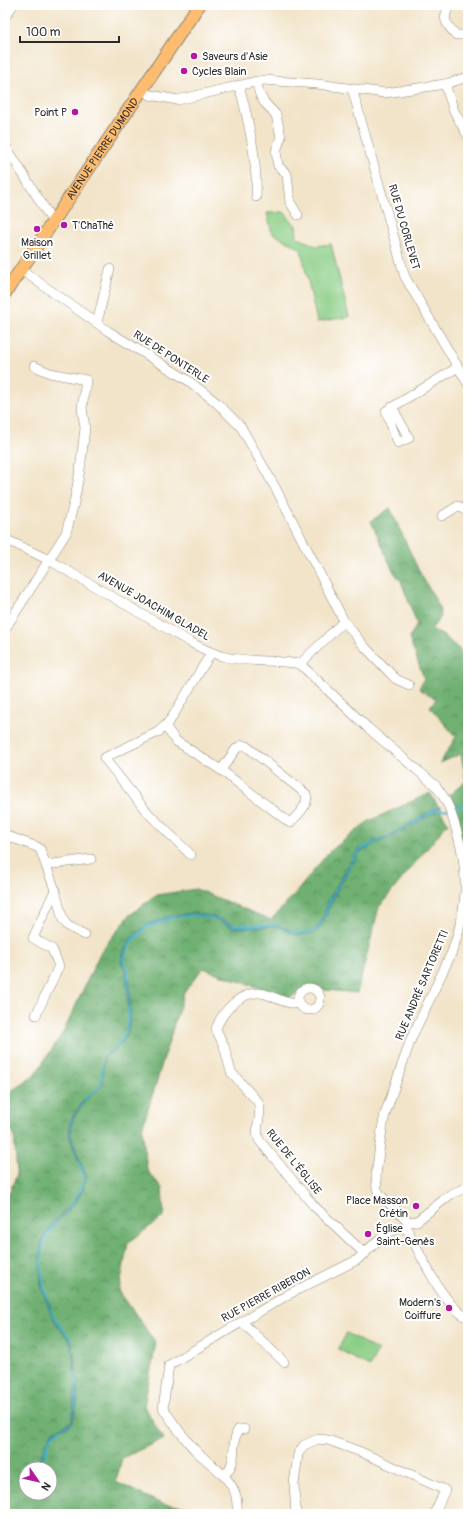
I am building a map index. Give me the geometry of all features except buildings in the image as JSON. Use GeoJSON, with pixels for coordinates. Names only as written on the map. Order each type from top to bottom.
{"type":"FeatureCollection","features":[{"type":"Feature","properties":{"kind":"main road","name":"AVENUE PIERRE DUMOND"},"geometry":{"type":"LineString","coordinates":[[5,293],[199,5]]}},
{"type":"Feature","properties":{"kind":"street"},"geometry":{"type":"LineString","coordinates":[[5,17],[13,5]]}},
{"type":"Feature","properties":{"kind":"street"},"geometry":{"type":"LineString","coordinates":[[450,5],[446,12],[446,24],[456,35],[468,35]]}},
{"type":"Feature","properties":{"kind":"street"},"geometry":{"type":"LineString","coordinates":[[142,90],[150,95],[178,100],[263,80],[309,83],[385,93],[445,84],[468,77]]}},
{"type":"Feature","properties":{"kind":"street"},"geometry":{"type":"LineString","coordinates":[[256,81],[260,95],[264,102],[276,115],[281,137],[276,151],[278,166],[287,174],[290,202],[298,214]]}},
{"type":"Feature","properties":{"kind":"street"},"geometry":{"type":"LineString","coordinates":[[445,84],[454,110],[468,136]]}},
{"type":"Feature","properties":{"kind":"street"},"geometry":{"type":"LineString","coordinates":[[239,85],[247,116],[257,183],[256,197]]}},
{"type":"Feature","properties":{"kind":"street","name":"RUE DU CORLEVET"},"geometry":{"type":"LineString","coordinates":[[352,88],[405,277],[468,384]]}},
{"type":"Feature","properties":{"kind":"street"},"geometry":{"type":"LineString","coordinates":[[5,145],[53,222]]}},
{"type":"Feature","properties":{"kind":"street"},"geometry":{"type":"LineString","coordinates":[[97,323],[110,269]]}},
{"type":"Feature","properties":{"kind":"street","name":"RUE DE PONTERLE"},"geometry":{"type":"LineString","coordinates":[[20,270],[97,323],[189,381],[217,403],[241,428],[276,489],[344,621],[388,672],[396,679],[409,685]]}},
{"type":"Feature","properties":{"kind":"street"},"geometry":{"type":"LineString","coordinates":[[7,623],[66,533],[74,503],[80,470],[85,428],[82,408],[86,380],[50,373],[34,366]]}},
{"type":"Feature","properties":{"kind":"street"},"geometry":{"type":"LineString","coordinates":[[392,407],[458,367]]}},
{"type":"Feature","properties":{"kind":"street"},"geometry":{"type":"LineString","coordinates":[[442,516],[458,506],[468,512]]}},
{"type":"Feature","properties":{"kind":"street","name":"AVENUE JOACHIM GLADEL"},"geometry":{"type":"LineString","coordinates":[[5,539],[49,560],[210,653],[231,658],[300,664]]}},
{"type":"Feature","properties":{"kind":"street"},"geometry":{"type":"LineString","coordinates":[[300,664],[344,621]]}},
{"type":"Feature","properties":{"kind":"street"},"geometry":{"type":"LineString","coordinates":[[191,855],[147,812],[104,758],[158,732],[165,726],[171,719],[210,653]]}},
{"type":"Feature","properties":{"kind":"street","name":"RUE ANDRÉ SARTORETTI"},"geometry":{"type":"LineString","coordinates":[[300,664],[368,728],[436,786],[445,797],[452,811],[467,883],[461,924],[452,952],[411,1039],[385,1114],[376,1175],[377,1189],[380,1195],[408,1225],[443,1294],[462,1315],[468,1318]]}},
{"type":"Feature","properties":{"kind":"street"},"geometry":{"type":"LineString","coordinates":[[165,726],[176,741],[221,770],[290,823],[306,804],[308,799],[306,794],[246,746],[242,745],[236,749],[221,770]]}},
{"type":"Feature","properties":{"kind":"street"},"geometry":{"type":"LineString","coordinates":[[5,837],[37,847],[40,850],[55,890],[63,920],[68,926],[85,935]]}},
{"type":"Feature","properties":{"kind":"street"},"geometry":{"type":"LineString","coordinates":[[46,865],[91,860]]}},
{"type":"Feature","properties":{"kind":"street"},"geometry":{"type":"LineString","coordinates":[[36,1016],[59,966],[52,950],[33,938],[55,890]]}},
{"type":"Feature","properties":{"kind":"street"},"geometry":{"type":"LineString","coordinates":[[461,924],[467,919],[468,913]]}},
{"type":"Feature","properties":{"kind":"street","name":"RUE DE L'ÉGLISE"},"geometry":{"type":"LineString","coordinates":[[298,1004],[288,1004],[264,994],[248,994],[233,1003],[219,1020],[216,1030],[224,1046],[231,1072],[258,1102],[260,1107],[261,1113],[256,1133],[259,1140],[314,1206],[365,1254]]}},
{"type":"Feature","properties":{"kind":"street","name":"RUE PIERRE RIBERON"},"geometry":{"type":"LineString","coordinates":[[224,1476],[216,1467],[196,1451],[180,1433],[163,1408],[169,1365],[289,1294],[357,1260],[386,1233],[418,1221],[451,1194],[468,1187]]}},
{"type":"Feature","properties":{"kind":"street"},"geometry":{"type":"LineString","coordinates":[[242,1322],[284,1362]]}},
{"type":"Feature","properties":{"kind":"street"},"geometry":{"type":"LineString","coordinates":[[238,1514],[236,1496],[230,1483],[224,1476],[230,1470],[234,1460],[235,1436],[238,1430],[244,1429]]}},
{"type":"Feature","properties":{"kind":"street"},"geometry":{"type":"LineString","coordinates":[[296,1514],[294,1484],[298,1454],[304,1445],[318,1439],[328,1440],[361,1452],[445,1490],[434,1514]]}},
{"type":"Feature","properties":{"kind":"green space"},"geometry":{"type":"Polygon","coordinates":[[[284,212],[296,226],[297,237],[316,246],[331,244],[349,317],[317,322],[301,249],[272,233],[267,213],[284,212]]]}},
{"type":"Feature","properties":{"kind":"green space"},"geometry":{"type":"Polygon","coordinates":[[[390,508],[418,569],[439,606],[441,617],[431,629],[445,637],[460,650],[466,671],[468,672],[468,842],[461,847],[459,816],[448,796],[466,781],[461,754],[440,763],[456,737],[430,707],[436,699],[419,689],[424,678],[409,638],[417,624],[401,581],[393,571],[371,521],[390,508]]]}},
{"type":"Feature","properties":{"kind":"green space"},"geometry":{"type":"Polygon","coordinates":[[[430,793],[448,823],[379,907],[357,993],[305,988],[288,999],[203,968],[184,992],[142,1129],[147,1170],[162,1188],[164,1216],[128,1243],[119,1291],[156,1343],[144,1406],[163,1439],[122,1458],[116,1482],[162,1504],[199,1508],[199,1514],[5,1514],[5,1197],[9,1194],[17,1174],[14,1135],[5,1119],[5,1098],[8,1093],[34,1076],[64,1031],[101,951],[129,916],[156,895],[196,889],[271,920],[294,895],[328,853],[369,821],[430,793]]]}},
{"type":"Feature","properties":{"kind":"green space"},"geometry":{"type":"Polygon","coordinates":[[[347,1333],[378,1351],[369,1367],[338,1349],[347,1333]]]}},
{"type":"Feature","properties":{"kind":"water"},"geometry":{"type":"Polygon","coordinates":[[[439,806],[441,809],[388,839],[373,844],[369,848],[360,852],[335,894],[324,921],[319,929],[313,933],[297,935],[275,926],[234,928],[215,919],[189,915],[168,919],[146,928],[131,943],[124,954],[124,961],[129,972],[131,1010],[128,1030],[120,1046],[104,1058],[102,1086],[86,1100],[74,1117],[71,1136],[86,1177],[83,1190],[74,1204],[50,1229],[42,1246],[41,1282],[49,1301],[53,1316],[71,1341],[78,1382],[77,1404],[73,1421],[70,1425],[53,1433],[42,1461],[40,1461],[42,1452],[52,1432],[72,1421],[76,1383],[72,1347],[69,1340],[53,1319],[41,1287],[40,1260],[41,1243],[49,1228],[82,1190],[85,1175],[69,1135],[70,1121],[85,1098],[101,1086],[104,1056],[119,1045],[126,1032],[128,1022],[128,996],[126,972],[121,961],[123,952],[132,937],[148,924],[167,917],[191,913],[216,917],[235,926],[276,924],[297,933],[313,932],[322,920],[329,899],[358,849],[389,836],[439,806]]]}},
{"type":"Feature","properties":{"kind":"waterway"},"geometry":{"type":"LineString","coordinates":[[452,809],[468,804]]}},
{"type":"Feature","properties":{"kind":"waterway"},"geometry":{"type":"LineString","coordinates":[[436,810],[448,810]]}},
{"type":"Feature","properties":{"kind":"waterway"},"geometry":{"type":"LineString","coordinates":[[363,848],[375,842]]}},
{"type":"Feature","properties":{"kind":"waterway"},"geometry":{"type":"LineString","coordinates":[[129,978],[129,973],[124,960],[130,944],[146,928],[172,918],[193,915],[213,918]]}},
{"type":"Feature","properties":{"kind":"waterway"},"geometry":{"type":"LineString","coordinates":[[232,925],[277,925]]}},
{"type":"Feature","properties":{"kind":"waterway"},"geometry":{"type":"LineString","coordinates":[[292,931],[296,933],[313,932],[315,930]]}},
{"type":"Feature","properties":{"kind":"waterway"},"geometry":{"type":"LineString","coordinates":[[117,1047],[126,1032],[129,1009]]}},
{"type":"Feature","properties":{"kind":"waterway"},"geometry":{"type":"LineString","coordinates":[[85,1099],[101,1086],[102,1065]]}},
{"type":"Feature","properties":{"kind":"waterway"},"geometry":{"type":"LineString","coordinates":[[70,1207],[84,1180],[79,1162]]}},
{"type":"Feature","properties":{"kind":"waterway"},"geometry":{"type":"LineString","coordinates":[[47,1297],[42,1275],[42,1252],[47,1235],[55,1224]]}},
{"type":"Feature","properties":{"kind":"waterway"},"geometry":{"type":"LineString","coordinates":[[51,1309],[53,1316],[71,1341]]}},
{"type":"Feature","properties":{"kind":"waterway"},"geometry":{"type":"LineString","coordinates":[[76,1373],[77,1386]]}},
{"type":"Feature","properties":{"kind":"waterway"},"geometry":{"type":"LineString","coordinates":[[43,1461],[50,1438],[62,1428]]}},
{"type":"Feature","properties":{"kind":"place","name":"Saveurs d'Asie"},"geometry":{"type":"Point","coordinates":[194,56]}},
{"type":"Feature","properties":{"kind":"place","name":"Cycles Blain"},"geometry":{"type":"Point","coordinates":[184,71]}},
{"type":"Feature","properties":{"kind":"place","name":"Point P"},"geometry":{"type":"Point","coordinates":[75,112]}},
{"type":"Feature","properties":{"kind":"place","name":"T'ChaThé"},"geometry":{"type":"Point","coordinates":[64,225]}},
{"type":"Feature","properties":{"kind":"place","name":"Maison Grillet"},"geometry":{"type":"Point","coordinates":[37,229]}},
{"type":"Feature","properties":{"kind":"place","name":"Place Masson Crétin"},"geometry":{"type":"Point","coordinates":[416,1206]}},
{"type":"Feature","properties":{"kind":"place","name":"Église Saint-Genès"},"geometry":{"type":"Point","coordinates":[368,1234]}},
{"type":"Feature","properties":{"kind":"place","name":"Modern's Coiffure"},"geometry":{"type":"Point","coordinates":[449,1308]}}]}
